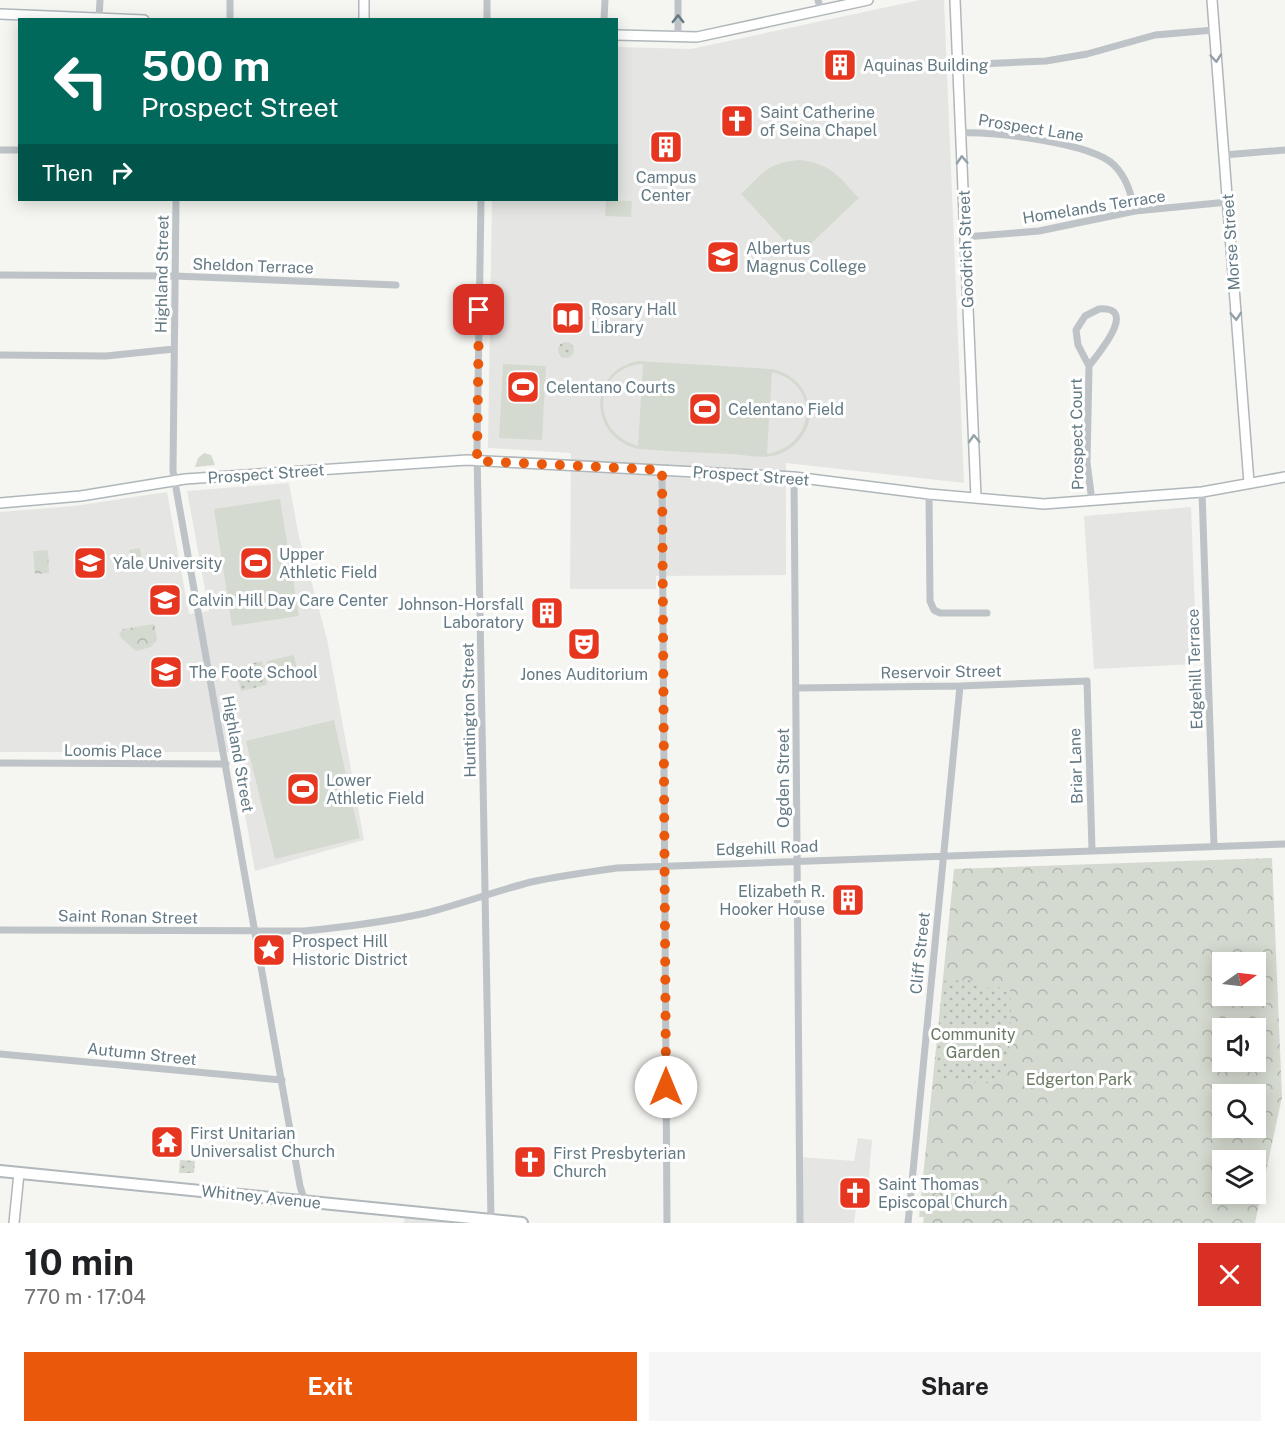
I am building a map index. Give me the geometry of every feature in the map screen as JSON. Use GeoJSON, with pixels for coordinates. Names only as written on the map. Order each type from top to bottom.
{"type":"FeatureCollection","features":[{"type":"Feature","properties":{"kind":"main road"},"geometry":{"type":"LineString","coordinates":[[364,0],[364,18]]}},
{"type":"Feature","properties":{"kind":"main road"},"geometry":{"type":"LineString","coordinates":[[618,35],[678,37],[716,34],[868,0]]}},
{"type":"Feature","properties":{"kind":"main road","name":"Goodrich Street"},"geometry":{"type":"LineString","coordinates":[[955,0],[976,497]]}},
{"type":"Feature","properties":{"kind":"main road","name":"Morse Street"},"geometry":{"type":"LineString","coordinates":[[1212,0],[1249,483]]}},
{"type":"Feature","properties":{"kind":"main road"},"geometry":{"type":"LineString","coordinates":[[0,14],[99,18]]}},
{"type":"Feature","properties":{"kind":"main road","name":"Prospect Street"},"geometry":{"type":"LineString","coordinates":[[0,503],[81,496],[175,481],[477,461],[794,477],[929,494],[1044,504],[1202,492],[1285,477]]}},
{"type":"Feature","properties":{"kind":"main road","name":"Whitney Avenue"},"geometry":{"type":"LineString","coordinates":[[0,1171],[522,1223]]}},
{"type":"Feature","properties":{"kind":"main road"},"geometry":{"type":"LineString","coordinates":[[14,1223],[19,1173]]}},
{"type":"Feature","properties":{"kind":"street"},"geometry":{"type":"LineString","coordinates":[[99,18],[100,0]]}},
{"type":"Feature","properties":{"kind":"street"},"geometry":{"type":"LineString","coordinates":[[230,0],[230,18]]}},
{"type":"Feature","properties":{"kind":"street"},"geometry":{"type":"LineString","coordinates":[[487,0],[487,18]]}},
{"type":"Feature","properties":{"kind":"street"},"geometry":{"type":"LineString","coordinates":[[604,18],[605,0]]}},
{"type":"Feature","properties":{"kind":"street"},"geometry":{"type":"LineString","coordinates":[[678,0],[678,37]]}},
{"type":"Feature","properties":{"kind":"street"},"geometry":{"type":"LineString","coordinates":[[818,0],[821,10]]}},
{"type":"Feature","properties":{"kind":"street"},"geometry":{"type":"LineString","coordinates":[[957,65],[1046,61],[1087,54],[1155,35],[1214,30]]}},
{"type":"Feature","properties":{"kind":"street","name":"Prospect Lane"},"geometry":{"type":"LineString","coordinates":[[960,133],[991,134],[1062,144],[1096,153],[1113,164],[1123,175],[1136,211]]}},
{"type":"Feature","properties":{"kind":"street"},"geometry":{"type":"LineString","coordinates":[[0,150],[18,150]]}},
{"type":"Feature","properties":{"kind":"street"},"geometry":{"type":"LineString","coordinates":[[1224,155],[1285,150]]}},
{"type":"Feature","properties":{"kind":"street","name":"Highland Street"},"geometry":{"type":"LineString","coordinates":[[176,201],[173,471],[305,1202]]}},
{"type":"Feature","properties":{"kind":"street","name":"Huntington Street"},"geometry":{"type":"LineString","coordinates":[[482,201],[477,461],[491,1220]]}},
{"type":"Feature","properties":{"kind":"street","name":"Homelands Terrace"},"geometry":{"type":"LineString","coordinates":[[965,237],[1039,231],[1136,211],[1228,202]]}},
{"type":"Feature","properties":{"kind":"street","name":"Sheldon Terrace"},"geometry":{"type":"LineString","coordinates":[[0,275],[175,276],[396,285]]}},
{"type":"Feature","properties":{"kind":"street","name":"Prospect Court"},"geometry":{"type":"LineString","coordinates":[[1089,366],[1115,329],[1116,318],[1107,309],[1095,310],[1085,316],[1076,330],[1078,345],[1089,366],[1087,463],[1092,501]]}},
{"type":"Feature","properties":{"kind":"street"},"geometry":{"type":"LineString","coordinates":[[0,355],[106,356],[174,349]]}},
{"type":"Feature","properties":{"kind":"street"},"geometry":{"type":"LineString","coordinates":[[662,470],[667,1223]]}},
{"type":"Feature","properties":{"kind":"street","name":"Ogden Street"},"geometry":{"type":"LineString","coordinates":[[794,477],[800,1223]]}},
{"type":"Feature","properties":{"kind":"street","name":"Edgehill Terrace"},"geometry":{"type":"LineString","coordinates":[[1202,492],[1214,846]]}},
{"type":"Feature","properties":{"kind":"street"},"geometry":{"type":"LineString","coordinates":[[929,494],[930,601],[934,610],[940,613],[987,613]]}},
{"type":"Feature","properties":{"kind":"street","name":"Reservoir Street"},"geometry":{"type":"LineString","coordinates":[[796,688],[960,686],[1087,681]]}},
{"type":"Feature","properties":{"kind":"street","name":"Briar Lane"},"geometry":{"type":"LineString","coordinates":[[1087,681],[1092,850]]}},
{"type":"Feature","properties":{"kind":"street","name":"Cliff Street"},"geometry":{"type":"LineString","coordinates":[[908,1223],[960,686]]}},
{"type":"Feature","properties":{"kind":"street","name":"Loomis Place"},"geometry":{"type":"LineString","coordinates":[[0,763],[226,764]]}},
{"type":"Feature","properties":{"kind":"street","name":"Edgehill Road"},"geometry":{"type":"LineString","coordinates":[[256,932],[304,931],[372,923],[427,912],[569,874],[617,868],[1285,843]]}},
{"type":"Feature","properties":{"kind":"street","name":"Saint Ronan Street"},"geometry":{"type":"LineString","coordinates":[[0,930],[256,932]]}},
{"type":"Feature","properties":{"kind":"street","name":"Autumn Street"},"geometry":{"type":"LineString","coordinates":[[0,1054],[282,1080]]}},
{"type":"Feature","properties":{"kind":"shaded area","name":"Albertus Magnus College"},"geometry":{"type":"Polygon","coordinates":[[[920,0],[944,0],[964,483],[786,463],[786,575],[656,576],[656,589],[570,589],[571,453],[488,448],[492,201],[618,201],[618,47],[691,49],[920,0]]]}},
{"type":"Feature","properties":{"kind":"shaded area","name":"The Foote School"},"geometry":{"type":"Polygon","coordinates":[[[289,483],[299,537],[327,639],[364,840],[255,871],[234,752],[0,752],[0,512],[74,506],[167,492],[189,614],[209,611],[187,491],[289,483]]]}},
{"type":"Feature","properties":{"kind":"shaded area"},"geometry":{"type":"Polygon","coordinates":[[[1191,507],[1197,664],[1094,669],[1084,516],[1191,507]]]}},
{"type":"Feature","properties":{"kind":"shaded area"},"geometry":{"type":"Polygon","coordinates":[[[858,1138],[872,1140],[868,1188],[857,1199],[854,1223],[800,1223],[799,1157],[854,1161],[858,1138]]]}},
{"type":"Feature","properties":{"kind":"shaded area"},"geometry":{"type":"Polygon","coordinates":[[[405,1212],[496,1223],[404,1223],[405,1212]]]}},
{"type":"Feature","properties":{"kind":"green space"},"geometry":{"type":"Polygon","coordinates":[[[800,160],[827,168],[859,198],[803,251],[794,251],[741,194],[761,174],[773,166],[800,160]]]}},
{"type":"Feature","properties":{"kind":"green space"},"geometry":{"type":"Polygon","coordinates":[[[606,201],[632,201],[631,217],[605,216],[606,201]]]}},
{"type":"Feature","properties":{"kind":"green space"},"geometry":{"type":"Polygon","coordinates":[[[566,342],[574,350],[566,358],[558,350],[566,342]]]}},
{"type":"Feature","properties":{"kind":"green space","name":"Celentano Field"},"geometry":{"type":"Polygon","coordinates":[[[638,361],[772,369],[790,376],[802,389],[810,410],[808,426],[799,441],[792,447],[772,456],[639,449],[622,442],[610,432],[603,419],[600,405],[602,390],[609,377],[621,367],[638,361]],[[643,365],[626,368],[614,377],[606,388],[603,402],[605,415],[611,428],[622,439],[638,446],[643,365]],[[772,372],[767,454],[783,448],[795,439],[803,427],[806,414],[805,401],[799,389],[788,379],[772,372]]]}},
{"type":"Feature","properties":{"kind":"green space","name":"Celentano Courts"},"geometry":{"type":"Polygon","coordinates":[[[503,364],[546,366],[542,440],[499,438],[503,364]]]}},
{"type":"Feature","properties":{"kind":"green space"},"geometry":{"type":"Polygon","coordinates":[[[204,453],[211,455],[215,465],[195,467],[198,458],[204,453]]]}},
{"type":"Feature","properties":{"kind":"green space","name":"Upper Athletic Field"},"geometry":{"type":"Polygon","coordinates":[[[280,499],[299,616],[232,626],[214,509],[280,499]]]}},
{"type":"Feature","properties":{"kind":"green space"},"geometry":{"type":"Polygon","coordinates":[[[140,548],[142,561],[131,563],[129,550],[140,548]]]}},
{"type":"Feature","properties":{"kind":"green space"},"geometry":{"type":"Polygon","coordinates":[[[48,550],[49,573],[35,574],[33,551],[48,550]]]}},
{"type":"Feature","properties":{"kind":"green space"},"geometry":{"type":"Polygon","coordinates":[[[153,624],[157,640],[151,647],[136,651],[119,634],[123,629],[153,624]]]}},
{"type":"Feature","properties":{"kind":"green space"},"geometry":{"type":"Polygon","coordinates":[[[294,655],[298,674],[271,679],[267,661],[294,655]]]}},
{"type":"Feature","properties":{"kind":"green space"},"geometry":{"type":"Polygon","coordinates":[[[262,661],[267,685],[241,691],[235,668],[262,661]]]}},
{"type":"Feature","properties":{"kind":"green space","name":"Lower Athletic Field"},"geometry":{"type":"Polygon","coordinates":[[[334,720],[360,838],[275,859],[246,741],[334,720]]]}},
{"type":"Feature","properties":{"kind":"green space","name":"Edgerton Park"},"geometry":{"type":"Polygon","coordinates":[[[1272,858],[1282,1097],[1266,1172],[1266,1150],[1212,1150],[1212,1204],[1259,1204],[1255,1223],[923,1223],[924,1217],[919,1217],[954,869],[1272,858]]]}},
{"type":"Feature","properties":{"kind":"green space","name":"Community Garden"},"geometry":{"type":"Polygon","coordinates":[[[978,980],[979,988],[1010,987],[1011,1015],[1006,1069],[993,1083],[934,1081],[943,981],[978,980]]]}},
{"type":"Feature","properties":{"kind":"green space"},"geometry":{"type":"Polygon","coordinates":[[[180,1160],[195,1161],[194,1173],[179,1173],[180,1160]]]}},
{"type":"Feature","properties":{"kind":"place","name":"Aquinas Building"},"geometry":{"type":"Point","coordinates":[840,65]}},
{"type":"Feature","properties":{"kind":"place","name":"Saint Catherine of Seina Chapel"},"geometry":{"type":"Point","coordinates":[737,121]}},
{"type":"Feature","properties":{"kind":"place","name":"Campus Center"},"geometry":{"type":"Point","coordinates":[666,147]}},
{"type":"Feature","properties":{"kind":"place","name":"Albertus Magnus College"},"geometry":{"type":"Point","coordinates":[723,257]}},
{"type":"Feature","properties":{"kind":"place","name":"Rosary Hall Library"},"geometry":{"type":"Point","coordinates":[568,318]}},
{"type":"Feature","properties":{"kind":"place","name":"Celentano Courts"},"geometry":{"type":"Point","coordinates":[523,387]}},
{"type":"Feature","properties":{"kind":"place","name":"Celentano Field"},"geometry":{"type":"Point","coordinates":[705,409]}},
{"type":"Feature","properties":{"kind":"place","name":"Yale University"},"geometry":{"type":"Point","coordinates":[90,563]}},
{"type":"Feature","properties":{"kind":"place","name":"Upper Athletic Field"},"geometry":{"type":"Point","coordinates":[256,563]}},
{"type":"Feature","properties":{"kind":"place","name":"Calvin Hill Day Care Center"},"geometry":{"type":"Point","coordinates":[165,600]}},
{"type":"Feature","properties":{"kind":"place","name":"Johnson-Horsfall Laboratory"},"geometry":{"type":"Point","coordinates":[547,613]}},
{"type":"Feature","properties":{"kind":"place","name":"Jones Auditorium"},"geometry":{"type":"Point","coordinates":[584,644]}},
{"type":"Feature","properties":{"kind":"place","name":"The Foote School"},"geometry":{"type":"Point","coordinates":[166,672]}},
{"type":"Feature","properties":{"kind":"place","name":"Lower Athletic Field"},"geometry":{"type":"Point","coordinates":[303,789]}},
{"type":"Feature","properties":{"kind":"place","name":"Elizabeth R. Hooker House"},"geometry":{"type":"Point","coordinates":[848,900]}},
{"type":"Feature","properties":{"kind":"place","name":"Prospect Hill Historic District"},"geometry":{"type":"Point","coordinates":[269,950]}},
{"type":"Feature","properties":{"kind":"place","name":"First Unitarian Universalist Church"},"geometry":{"type":"Point","coordinates":[167,1142]}},
{"type":"Feature","properties":{"kind":"place","name":"First Presbyterian Church"},"geometry":{"type":"Point","coordinates":[530,1162]}},
{"type":"Feature","properties":{"kind":"place","name":"Saint Thomas Episcopal Church"},"geometry":{"type":"Point","coordinates":[855,1193]}},
{"type":"Feature","properties":{"kind":"route"},"geometry":{"type":"LineString","coordinates":[[479,310],[477,461],[662,470],[666,1087]]}}]}
